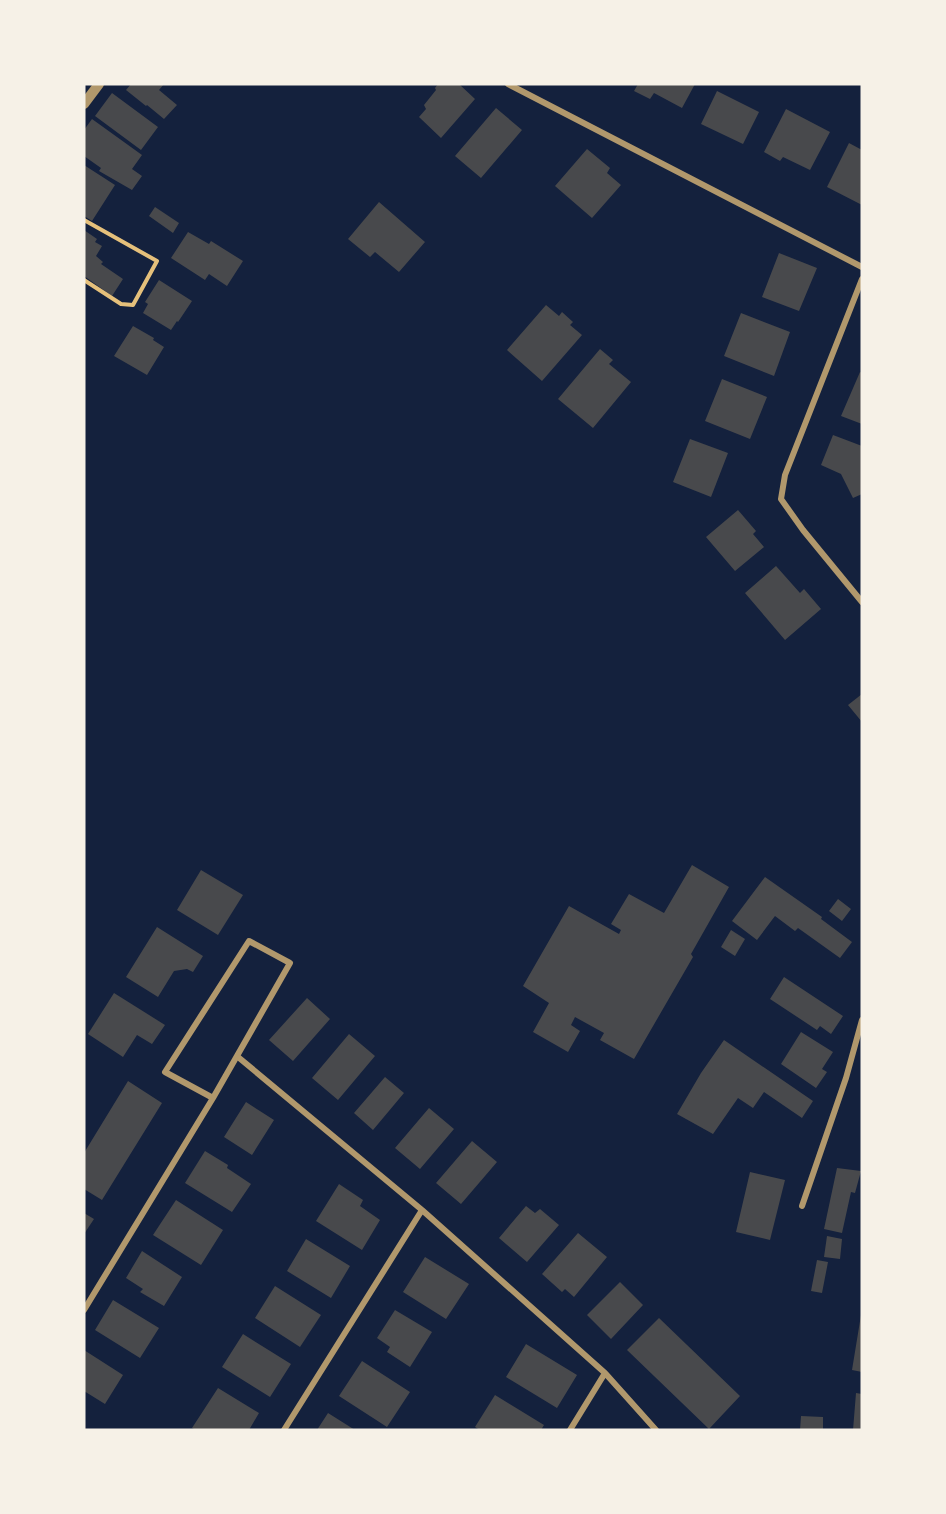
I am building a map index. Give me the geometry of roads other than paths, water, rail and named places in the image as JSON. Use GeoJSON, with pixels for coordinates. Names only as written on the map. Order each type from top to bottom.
{"type":"FeatureCollection","features":[{"type":"Feature","properties":{"kind":"street"},"geometry":{"type":"LineString","coordinates":[[84,104],[99,84]]}},
{"type":"Feature","properties":{"kind":"street"},"geometry":{"type":"LineString","coordinates":[[508,84],[862,267]]}},
{"type":"Feature","properties":{"kind":"street"},"geometry":{"type":"LineString","coordinates":[[862,279],[784,475],[781,499],[803,530],[862,602]]}},
{"type":"Feature","properties":{"kind":"street"},"geometry":{"type":"LineString","coordinates":[[84,1310],[238,1058],[290,963],[249,940],[165,1072],[213,1098]]}},
{"type":"Feature","properties":{"kind":"street"},"geometry":{"type":"LineString","coordinates":[[802,1206],[846,1078],[862,1020]]}},
{"type":"Feature","properties":{"kind":"street"},"geometry":{"type":"LineString","coordinates":[[238,1058],[422,1210],[605,1372],[656,1430]]}},
{"type":"Feature","properties":{"kind":"street"},"geometry":{"type":"LineString","coordinates":[[284,1430],[422,1210]]}},
{"type":"Feature","properties":{"kind":"street"},"geometry":{"type":"LineString","coordinates":[[570,1430],[605,1372]]}}]}
